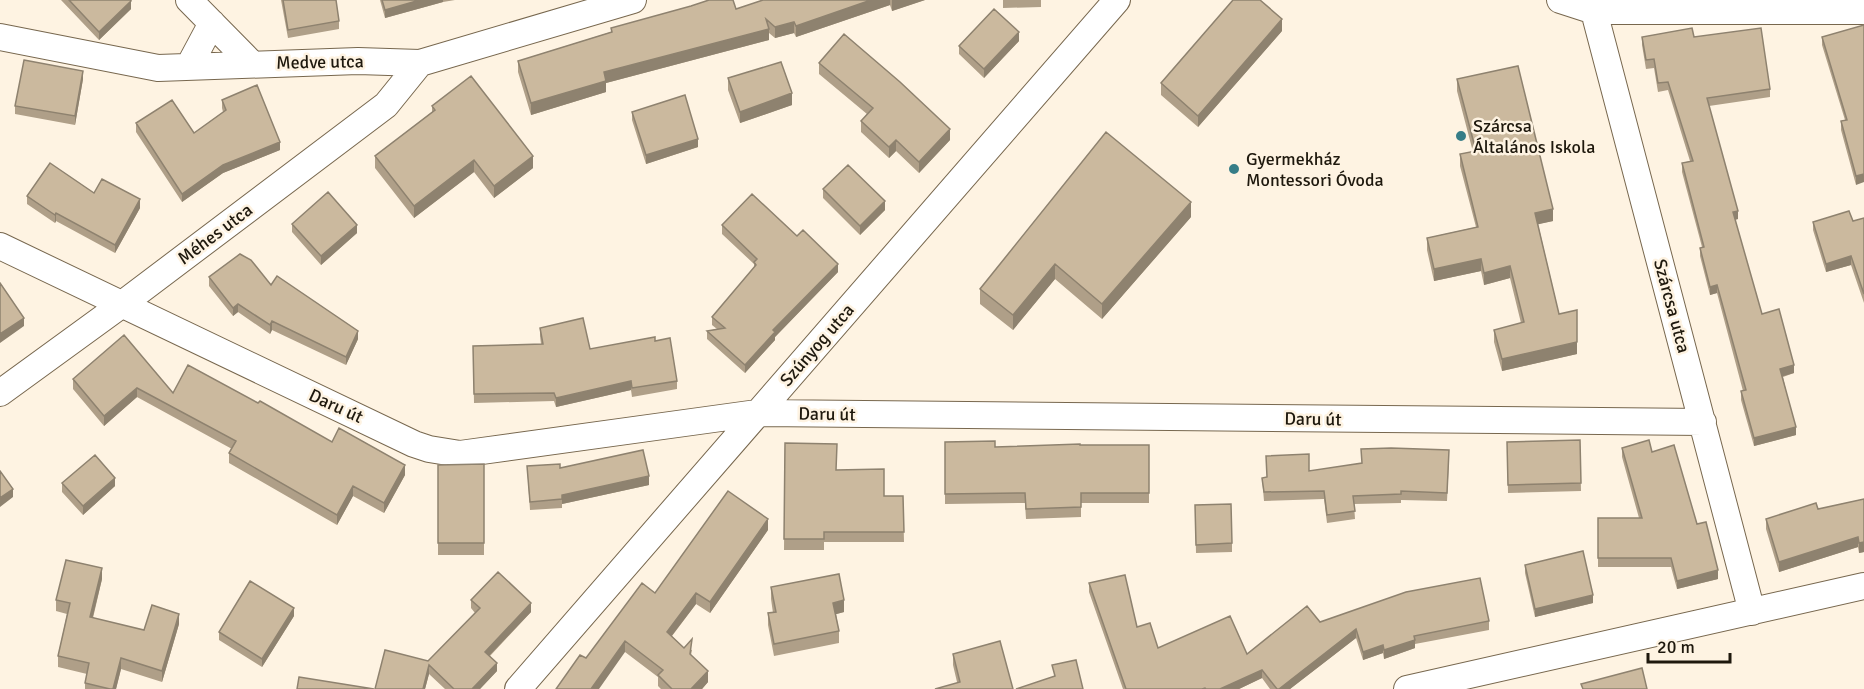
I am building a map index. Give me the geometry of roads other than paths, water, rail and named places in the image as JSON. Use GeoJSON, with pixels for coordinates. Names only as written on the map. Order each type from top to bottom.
{"type":"FeatureCollection","features":[{"type":"Feature","properties":{"kind":"street"},"geometry":{"type":"LineString","coordinates":[[189,0],[252,64]]}},
{"type":"Feature","properties":{"kind":"street","name":"Medve utca"},"geometry":{"type":"LineString","coordinates":[[0,37],[158,68],[358,61],[420,63],[633,0]]}},
{"type":"Feature","properties":{"kind":"street","name":"Szúnyog utca"},"geometry":{"type":"LineString","coordinates":[[518,689],[1117,0]]}},
{"type":"Feature","properties":{"kind":"street"},"geometry":{"type":"LineString","coordinates":[[1560,0],[1593,5],[1864,11]]}},
{"type":"Feature","properties":{"kind":"street","name":"Szárcsa utca"},"geometry":{"type":"LineString","coordinates":[[1593,5],[1752,612]]}},
{"type":"Feature","properties":{"kind":"street"},"geometry":{"type":"LineString","coordinates":[[189,66],[212,23]]}},
{"type":"Feature","properties":{"kind":"street","name":"Méhes utca"},"geometry":{"type":"LineString","coordinates":[[0,393],[121,305],[386,105],[420,63]]}},
{"type":"Feature","properties":{"kind":"street","name":"Daru út"},"geometry":{"type":"LineString","coordinates":[[0,246],[414,444],[445,453],[460,454],[757,413],[1703,422]]}},
{"type":"Feature","properties":{"kind":"street"},"geometry":{"type":"LineString","coordinates":[[1407,689],[1471,682],[1864,586]]}},
{"type":"Feature","properties":{"kind":"place","name":"Szárcsa Általános Iskola"},"geometry":{"type":"Point","coordinates":[1461,136]}},
{"type":"Feature","properties":{"kind":"place","name":"Gyermekház Montessori Óvoda"},"geometry":{"type":"Point","coordinates":[1234,169]}}]}
